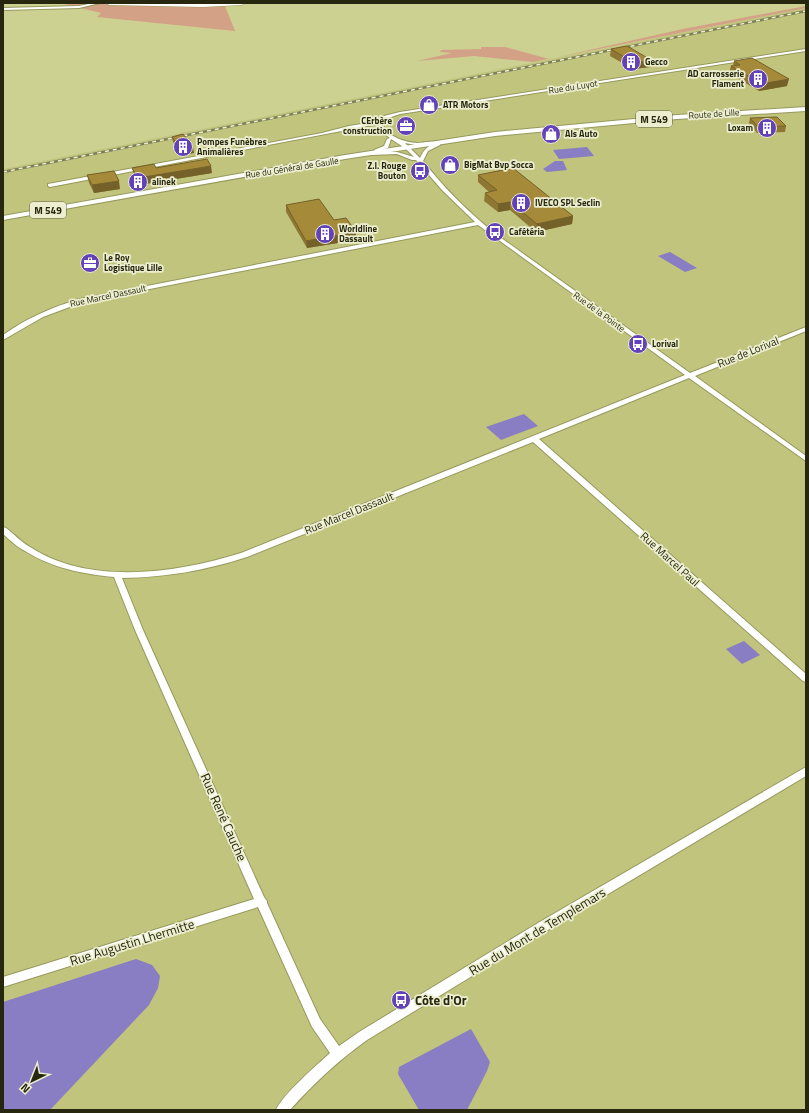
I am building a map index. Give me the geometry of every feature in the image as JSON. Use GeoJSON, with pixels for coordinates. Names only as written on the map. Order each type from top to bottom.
{"type":"FeatureCollection","features":[{"type":"Feature","properties":{"kind":"main road"},"geometry":{"type":"LineString","coordinates":[[109,3],[195,5],[242,3]]}},
{"type":"Feature","properties":{"kind":"main road","name":"Route de Lille"},"geometry":{"type":"LineString","coordinates":[[404,148],[540,128],[677,117],[806,109]]}},
{"type":"Feature","properties":{"kind":"main road","name":"Rue du Général de Gaulle"},"geometry":{"type":"LineString","coordinates":[[3,218],[404,148]]}},
{"type":"Feature","properties":{"kind":"street"},"geometry":{"type":"LineString","coordinates":[[3,9],[40,8],[58,12],[98,3]]}},
{"type":"Feature","properties":{"kind":"street","name":"Rue du Luyot"},"geometry":{"type":"LineString","coordinates":[[50,185],[336,130],[364,122],[382,121],[400,113],[806,50]]}},
{"type":"Feature","properties":{"kind":"street"},"geometry":{"type":"LineString","coordinates":[[382,121],[381,127],[397,140],[414,159],[426,169]]}},
{"type":"Feature","properties":{"kind":"street"},"geometry":{"type":"LineString","coordinates":[[364,122],[386,132],[389,139],[388,145],[384,148],[364,155]]}},
{"type":"Feature","properties":{"kind":"street"},"geometry":{"type":"LineString","coordinates":[[389,139],[404,148]]}},
{"type":"Feature","properties":{"kind":"street"},"geometry":{"type":"LineString","coordinates":[[397,140],[416,144],[445,141]]}},
{"type":"Feature","properties":{"kind":"street"},"geometry":{"type":"LineString","coordinates":[[421,160],[426,150],[445,141]]}},
{"type":"Feature","properties":{"kind":"street","name":"Rue de la Pointe"},"geometry":{"type":"LineString","coordinates":[[404,148],[421,160],[426,169],[456,202],[479,223],[806,459]]}},
{"type":"Feature","properties":{"kind":"street"},"geometry":{"type":"LineString","coordinates":[[364,155],[397,153],[414,159]]}},
{"type":"Feature","properties":{"kind":"street","name":"Rue Marcel Dassault"},"geometry":{"type":"LineString","coordinates":[[3,338],[20,326],[41,315],[82,300],[479,223]]}},
{"type":"Feature","properties":{"kind":"street","name":"Rue de Lorival"},"geometry":{"type":"LineString","coordinates":[[689,376],[806,329]]}},
{"type":"Feature","properties":{"kind":"street","name":"Rue Marcel Dassault"},"geometry":{"type":"LineString","coordinates":[[3,530],[23,546],[48,559],[78,569],[118,575],[173,573],[223,562],[689,376]]}},
{"type":"Feature","properties":{"kind":"street","name":"Rue Marcel Paul"},"geometry":{"type":"LineString","coordinates":[[533,438],[806,679]]}},
{"type":"Feature","properties":{"kind":"street","name":"Rue René Cauche"},"geometry":{"type":"LineString","coordinates":[[118,575],[121,588],[139,630],[309,1009],[319,1028],[338,1054]]}},
{"type":"Feature","properties":{"kind":"street","name":"Rue du Mont de Templemars"},"geometry":{"type":"LineString","coordinates":[[282,1110],[314,1076],[338,1054],[363,1036],[408,1010],[495,955],[806,771]]}},
{"type":"Feature","properties":{"kind":"street","name":"Rue Augustin Lhermitte"},"geometry":{"type":"LineString","coordinates":[[3,982],[262,902]]}},
{"type":"Feature","properties":{"kind":"shaded area"},"geometry":{"type":"Polygon","coordinates":[[[60,3],[251,3],[225,6],[235,31],[97,17],[101,13],[60,3]]]}},
{"type":"Feature","properties":{"kind":"shaded area"},"geometry":{"type":"Polygon","coordinates":[[[806,6],[806,8],[555,58],[683,29],[806,6]]]}},
{"type":"Feature","properties":{"kind":"shaded area"},"geometry":{"type":"Polygon","coordinates":[[[806,8],[806,1110],[3,1110],[3,169],[806,8]]]}},
{"type":"Feature","properties":{"kind":"shaded area"},"geometry":{"type":"Polygon","coordinates":[[[481,47],[505,47],[549,59],[533,62],[474,56],[417,61],[452,53],[440,52],[441,50],[481,49],[481,47]]]}},
{"type":"Feature","properties":{"kind":"shaded area"},"geometry":{"type":"Polygon","coordinates":[[[587,147],[594,156],[559,159],[553,150],[587,147]]]}},
{"type":"Feature","properties":{"kind":"shaded area"},"geometry":{"type":"Polygon","coordinates":[[[555,161],[563,161],[567,170],[547,172],[543,169],[555,161]]]}},
{"type":"Feature","properties":{"kind":"shaded area"},"geometry":{"type":"Polygon","coordinates":[[[670,252],[697,268],[685,272],[658,256],[670,252]]]}},
{"type":"Feature","properties":{"kind":"shaded area"},"geometry":{"type":"Polygon","coordinates":[[[524,414],[538,426],[501,440],[486,427],[524,414]]]}},
{"type":"Feature","properties":{"kind":"shaded area"},"geometry":{"type":"Polygon","coordinates":[[[744,641],[760,655],[742,664],[726,649],[744,641]]]}},
{"type":"Feature","properties":{"kind":"shaded area"},"geometry":{"type":"Polygon","coordinates":[[[136,959],[152,965],[160,976],[158,988],[149,1005],[50,1110],[3,1110],[3,1002],[136,959]]]}},
{"type":"Feature","properties":{"kind":"shaded area"},"geometry":{"type":"Polygon","coordinates":[[[471,1029],[490,1062],[467,1110],[419,1110],[398,1074],[399,1067],[471,1029]]]}},
{"type":"Feature","properties":{"kind":"building"},"geometry":{"type":"Polygon","coordinates":[[[627,46],[651,60],[634,63],[611,49],[627,46]]]}},
{"type":"Feature","properties":{"kind":"building"},"geometry":{"type":"Polygon","coordinates":[[[752,58],[789,79],[761,84],[731,66],[740,65],[734,61],[752,58]]]}},
{"type":"Feature","properties":{"kind":"building"},"geometry":{"type":"Polygon","coordinates":[[[777,117],[786,126],[758,127],[750,118],[777,117]]]}},
{"type":"Feature","properties":{"kind":"building"},"geometry":{"type":"Polygon","coordinates":[[[183,134],[193,147],[181,149],[172,137],[183,134]]]}},
{"type":"Feature","properties":{"kind":"building"},"geometry":{"type":"Polygon","coordinates":[[[207,159],[211,166],[138,178],[132,168],[154,164],[156,168],[207,159]]]}},
{"type":"Feature","properties":{"kind":"building","name":"IVECO SPL Seclin"},"geometry":{"type":"Polygon","coordinates":[[[513,168],[573,216],[537,224],[510,202],[498,204],[485,193],[497,190],[478,175],[513,168]]]}},
{"type":"Feature","properties":{"kind":"building"},"geometry":{"type":"Polygon","coordinates":[[[114,171],[119,181],[92,185],[87,175],[114,171]]]}},
{"type":"Feature","properties":{"kind":"building"},"geometry":{"type":"Polygon","coordinates":[[[319,199],[334,220],[346,218],[356,232],[306,241],[286,205],[319,199]]]}},
{"type":"Feature","properties":{"kind":"railway"},"geometry":{"type":"LineString","coordinates":[[3,172],[806,11]]}},
{"type":"Feature","properties":{"kind":"place","name":"Gecco"},"geometry":{"type":"Point","coordinates":[631,62]}},
{"type":"Feature","properties":{"kind":"place","name":"AD carrosserie Flament"},"geometry":{"type":"Point","coordinates":[758,79]}},
{"type":"Feature","properties":{"kind":"place","name":"ATR Motors"},"geometry":{"type":"Point","coordinates":[429,105]}},
{"type":"Feature","properties":{"kind":"place","name":"CErbère construction"},"geometry":{"type":"Point","coordinates":[406,126]}},
{"type":"Feature","properties":{"kind":"place","name":"Loxam"},"geometry":{"type":"Point","coordinates":[767,128]}},
{"type":"Feature","properties":{"kind":"place","name":"Als Auto"},"geometry":{"type":"Point","coordinates":[551,134]}},
{"type":"Feature","properties":{"kind":"place","name":"Pompes Funèbres Animalières"},"geometry":{"type":"Point","coordinates":[183,147]}},
{"type":"Feature","properties":{"kind":"place","name":"BigMat Bvp Socca"},"geometry":{"type":"Point","coordinates":[450,165]}},
{"type":"Feature","properties":{"kind":"place","name":"Z.I. Rouge Bouton"},"geometry":{"type":"Point","coordinates":[420,171]}},
{"type":"Feature","properties":{"kind":"place","name":"alinek"},"geometry":{"type":"Point","coordinates":[138,182]}},
{"type":"Feature","properties":{"kind":"place","name":"IVECO SPL Seclin"},"geometry":{"type":"Point","coordinates":[521,203]}},
{"type":"Feature","properties":{"kind":"place","name":"Cafétéria"},"geometry":{"type":"Point","coordinates":[495,232]}},
{"type":"Feature","properties":{"kind":"place","name":"Worldline Dassault"},"geometry":{"type":"Point","coordinates":[325,234]}},
{"type":"Feature","properties":{"kind":"place","name":"Le Roy Logistique Lille"},"geometry":{"type":"Point","coordinates":[90,263]}},
{"type":"Feature","properties":{"kind":"place","name":"Lorival"},"geometry":{"type":"Point","coordinates":[638,344]}},
{"type":"Feature","properties":{"kind":"place","name":"Côte d'Or"},"geometry":{"type":"Point","coordinates":[401,1000]}}]}
